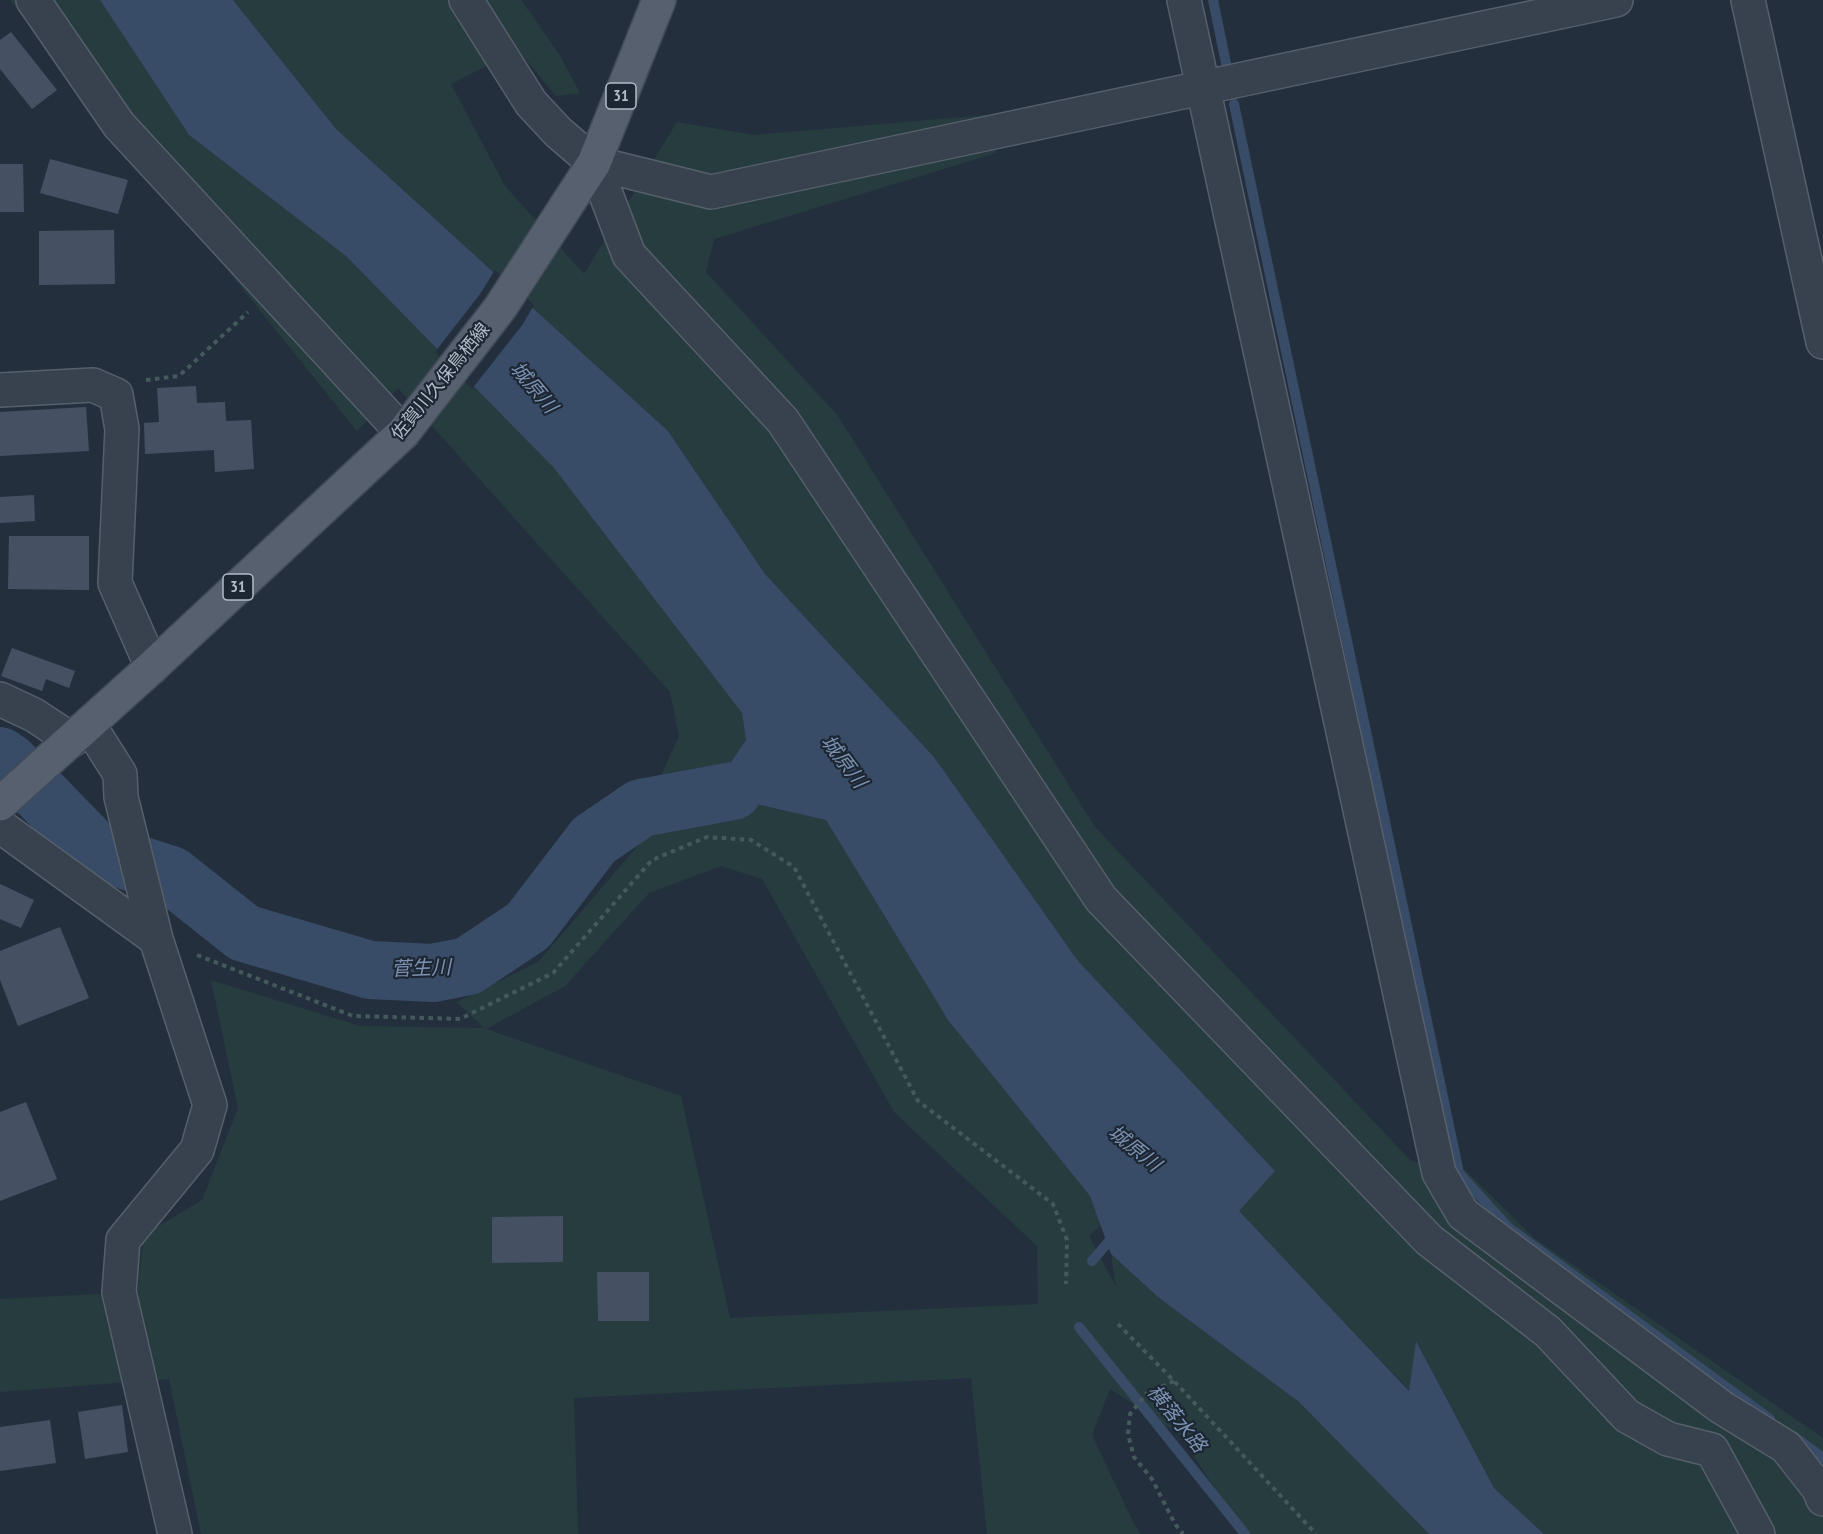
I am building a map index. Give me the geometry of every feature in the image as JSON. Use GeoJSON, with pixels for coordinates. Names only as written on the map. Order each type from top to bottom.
{"type":"FeatureCollection","features":[{"type":"Feature","properties":{"kind":"main road","name":"佐賀川久保鳥栖線"},"geometry":{"type":"LineString","coordinates":[[81,733],[403,434],[500,308],[585,176],[659,0]]}},
{"type":"Feature","properties":{"kind":"main road","name":"31"},"geometry":{"type":"LineString","coordinates":[[0,804],[81,733]]}},
{"type":"Feature","properties":{"kind":"street"},"geometry":{"type":"LineString","coordinates":[[33,0],[119,125],[403,434]]}},
{"type":"Feature","properties":{"kind":"street"},"geometry":{"type":"LineString","coordinates":[[466,0],[531,104],[558,132],[629,255],[783,421],[1101,899],[1429,1240],[1548,1332],[1627,1416],[1668,1439],[1712,1450]]}},
{"type":"Feature","properties":{"kind":"street"},"geometry":{"type":"LineString","coordinates":[[1184,0],[1439,1173],[1463,1214],[1721,1407],[1786,1448],[1819,1489],[1823,1499]]}},
{"type":"Feature","properties":{"kind":"street"},"geometry":{"type":"LineString","coordinates":[[585,176],[711,192],[1616,0]]}},
{"type":"Feature","properties":{"kind":"street"},"geometry":{"type":"LineString","coordinates":[[1748,0],[1823,342]]}},
{"type":"Feature","properties":{"kind":"street"},"geometry":{"type":"LineString","coordinates":[[0,390],[93,385],[116,395],[123,429],[115,583],[152,667]]}},
{"type":"Feature","properties":{"kind":"street"},"geometry":{"type":"LineString","coordinates":[[0,699],[81,733],[120,774],[121,797],[156,939],[210,1105],[197,1150],[123,1240],[119,1292],[175,1534]]}},
{"type":"Feature","properties":{"kind":"street"},"geometry":{"type":"LineString","coordinates":[[0,826],[156,939]]}},
{"type":"Feature","properties":{"kind":"street"},"geometry":{"type":"LineString","coordinates":[[1721,1407],[1712,1450],[1758,1534]]}},
{"type":"Feature","properties":{"kind":"path"},"geometry":{"type":"LineString","coordinates":[[116,395],[137,381],[179,375],[272,291]]}},
{"type":"Feature","properties":{"kind":"path"},"geometry":{"type":"LineString","coordinates":[[156,939],[353,1016],[460,1019],[553,973],[652,860],[707,837],[751,840],[794,867],[918,1101],[1053,1204],[1067,1240],[1066,1284]]}},
{"type":"Feature","properties":{"kind":"path"},"geometry":{"type":"LineString","coordinates":[[1118,1324],[1316,1534]]}},
{"type":"Feature","properties":{"kind":"path"},"geometry":{"type":"LineString","coordinates":[[1174,1381],[1146,1394],[1130,1414],[1128,1434],[1134,1457],[1152,1479],[1175,1524],[1183,1534]]}},
{"type":"Feature","properties":{"kind":"green space"},"geometry":{"type":"Polygon","coordinates":[[[10,0],[100,0],[189,135],[346,256],[554,468],[742,713],[746,740],[727,768],[654,791],[679,736],[670,692],[398,388],[357,431],[10,0]]]}},
{"type":"Feature","properties":{"kind":"green space"},"geometry":{"type":"Polygon","coordinates":[[[233,0],[521,0],[559,54],[580,93],[556,96],[518,50],[451,84],[505,186],[584,274],[677,122],[754,135],[986,115],[996,153],[714,239],[706,272],[838,416],[1095,827],[1411,1161],[1465,1170],[1534,1238],[1823,1438],[1823,1534],[1544,1534],[1494,1488],[1417,1342],[1410,1391],[1238,1211],[1275,1171],[1078,961],[934,757],[765,574],[668,431],[336,129],[233,0]]]}},
{"type":"Feature","properties":{"kind":"green space"},"geometry":{"type":"Polygon","coordinates":[[[747,802],[826,820],[948,1020],[1090,1196],[1101,1225],[1089,1236],[1116,1287],[1111,1254],[1158,1297],[1299,1402],[1429,1534],[1245,1534],[1180,1435],[1110,1389],[1092,1435],[1134,1524],[1141,1534],[987,1534],[971,1378],[574,1398],[578,1534],[201,1534],[169,1379],[0,1392],[0,1299],[137,1292],[144,1235],[202,1200],[238,1108],[211,980],[360,1026],[484,1028],[457,1002],[538,962],[641,842],[657,820],[747,802]],[[721,866],[649,893],[565,986],[486,1029],[681,1096],[730,1318],[1038,1304],[1037,1246],[894,1112],[762,879],[721,866]]]}},
{"type":"Feature","properties":{"kind":"water","name":"城原川"},"geometry":{"type":"Polygon","coordinates":[[[100,0],[233,0],[336,129],[668,431],[765,574],[934,757],[1078,961],[1275,1171],[1239,1211],[1409,1391],[1416,1341],[1494,1488],[1544,1534],[1429,1534],[1299,1402],[1158,1297],[1111,1254],[1090,1196],[948,1020],[826,820],[747,802],[657,820],[654,791],[727,768],[746,740],[742,713],[554,468],[346,256],[189,135],[100,0]]]}},
{"type":"Feature","properties":{"kind":"pier"},"geometry":{"type":"Polygon","coordinates":[[[495,270],[534,305],[523,324],[472,389],[435,352],[480,294],[495,270]]]}},
{"type":"Feature","properties":{"kind":"building"},"geometry":{"type":"Polygon","coordinates":[[[11,32],[57,90],[32,109],[0,69],[0,40],[11,32]]]}},
{"type":"Feature","properties":{"kind":"building"},"geometry":{"type":"Polygon","coordinates":[[[50,159],[128,180],[118,214],[40,193],[50,159]]]}},
{"type":"Feature","properties":{"kind":"building"},"geometry":{"type":"Polygon","coordinates":[[[0,164],[23,164],[24,212],[0,212],[0,164]]]}},
{"type":"Feature","properties":{"kind":"building"},"geometry":{"type":"Polygon","coordinates":[[[114,230],[115,284],[39,285],[39,231],[114,230]]]}},
{"type":"Feature","properties":{"kind":"building"},"geometry":{"type":"Polygon","coordinates":[[[196,386],[197,403],[225,402],[226,421],[251,420],[254,469],[215,472],[214,450],[145,454],[144,423],[159,422],[157,388],[196,386]]]}},
{"type":"Feature","properties":{"kind":"building"},"geometry":{"type":"Polygon","coordinates":[[[86,407],[89,451],[0,456],[0,412],[86,407]]]}},
{"type":"Feature","properties":{"kind":"building"},"geometry":{"type":"Polygon","coordinates":[[[34,495],[35,521],[0,523],[0,497],[34,495]]]}},
{"type":"Feature","properties":{"kind":"building"},"geometry":{"type":"Polygon","coordinates":[[[9,536],[89,536],[89,590],[8,589],[9,536]]]}},
{"type":"Feature","properties":{"kind":"building"},"geometry":{"type":"Polygon","coordinates":[[[12,648],[75,671],[69,688],[46,679],[42,691],[1,676],[12,648]]]}},
{"type":"Feature","properties":{"kind":"building"},"geometry":{"type":"Polygon","coordinates":[[[0,884],[34,900],[21,928],[0,919],[0,884]]]}},
{"type":"Feature","properties":{"kind":"building"},"geometry":{"type":"Polygon","coordinates":[[[60,927],[89,998],[18,1026],[0,980],[0,951],[60,927]]]}},
{"type":"Feature","properties":{"kind":"building"},"geometry":{"type":"Polygon","coordinates":[[[26,1102],[57,1179],[0,1201],[0,1112],[26,1102]]]}},
{"type":"Feature","properties":{"kind":"building"},"geometry":{"type":"Polygon","coordinates":[[[563,1216],[563,1262],[492,1263],[492,1217],[563,1216]]]}},
{"type":"Feature","properties":{"kind":"building"},"geometry":{"type":"Polygon","coordinates":[[[597,1272],[649,1272],[649,1321],[598,1321],[597,1272]]]}},
{"type":"Feature","properties":{"kind":"building"},"geometry":{"type":"Polygon","coordinates":[[[122,1405],[128,1452],[85,1459],[78,1412],[122,1405]]]}},
{"type":"Feature","properties":{"kind":"building"},"geometry":{"type":"Polygon","coordinates":[[[50,1420],[56,1463],[0,1471],[0,1427],[50,1420]]]}},
{"type":"Feature","properties":{"kind":"waterway"},"geometry":{"type":"LineString","coordinates":[[1213,0],[1226,63]]}},
{"type":"Feature","properties":{"kind":"waterway"},"geometry":{"type":"LineString","coordinates":[[1234,104],[1459,1173],[1508,1227],[1770,1419]]}},
{"type":"Feature","properties":{"kind":"waterway","name":"菅生川"},"geometry":{"type":"LineString","coordinates":[[0,756],[10,763],[96,851],[171,875],[244,933],[370,970],[433,973],[468,966],[528,926],[594,840],[641,808],[733,791]]}},
{"type":"Feature","properties":{"kind":"waterway"},"geometry":{"type":"LineString","coordinates":[[1092,1261],[1117,1232]]}},
{"type":"Feature","properties":{"kind":"waterway","name":"横落水路"},"geometry":{"type":"LineString","coordinates":[[1079,1327],[1245,1534]]}},
{"type":"Feature","properties":{"kind":"waterway"},"geometry":{"type":"LineString","coordinates":[[1795,1437],[1823,1458]]}}]}
